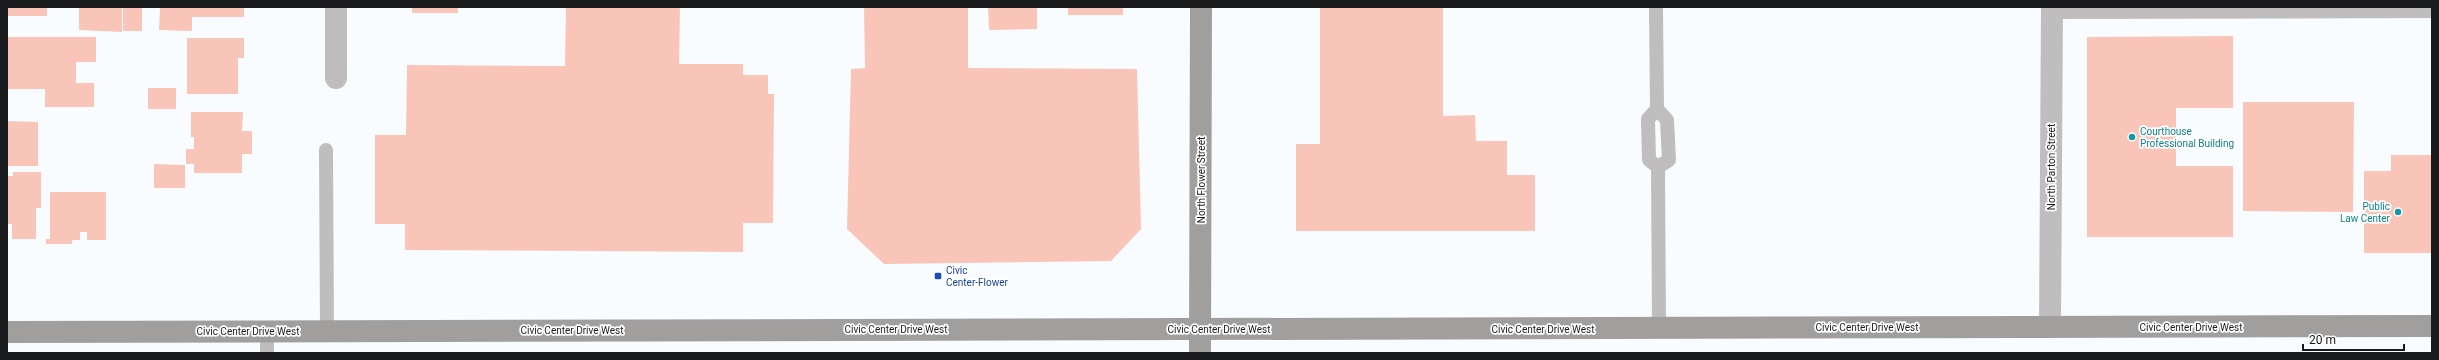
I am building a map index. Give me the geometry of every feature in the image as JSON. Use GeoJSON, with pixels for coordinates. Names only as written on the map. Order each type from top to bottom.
{"type":"FeatureCollection","features":[{"type":"Feature","properties":{"kind":"main road","name":"North Flower Street"},"geometry":{"type":"LineString","coordinates":[[1200,353],[1201,7]]}},
{"type":"Feature","properties":{"kind":"main road","name":"Civic Center Drive West"},"geometry":{"type":"LineString","coordinates":[[7,332],[2432,326]]}},
{"type":"Feature","properties":{"kind":"street"},"geometry":{"type":"LineString","coordinates":[[336,7],[336,78]]}},
{"type":"Feature","properties":{"kind":"street","name":"North Parton Street"},"geometry":{"type":"LineString","coordinates":[[2050,327],[2052,10]]}},
{"type":"Feature","properties":{"kind":"lane"},"geometry":{"type":"LineString","coordinates":[[1656,7],[1658,109],[1667,120],[1669,160],[1658,167]]}},
{"type":"Feature","properties":{"kind":"lane"},"geometry":{"type":"LineString","coordinates":[[2052,10],[2300,9],[2432,11]]}},
{"type":"Feature","properties":{"kind":"lane"},"geometry":{"type":"LineString","coordinates":[[1658,109],[1648,119],[1649,160],[1658,167]]}},
{"type":"Feature","properties":{"kind":"lane"},"geometry":{"type":"LineString","coordinates":[[326,150],[328,331]]}},
{"type":"Feature","properties":{"kind":"lane"},"geometry":{"type":"LineString","coordinates":[[1658,167],[1659,328]]}},
{"type":"Feature","properties":{"kind":"lane"},"geometry":{"type":"LineString","coordinates":[[267,331],[267,353]]}},
{"type":"Feature","properties":{"kind":"building"},"geometry":{"type":"Polygon","coordinates":[[[7,7],[47,7],[47,16],[7,16],[7,7]]]}},
{"type":"Feature","properties":{"kind":"building"},"geometry":{"type":"Polygon","coordinates":[[[79,7],[122,7],[122,32],[79,30],[79,7]]]}},
{"type":"Feature","properties":{"kind":"building"},"geometry":{"type":"Polygon","coordinates":[[[160,7],[244,7],[244,17],[192,17],[192,31],[159,30],[160,7]]]}},
{"type":"Feature","properties":{"kind":"building"},"geometry":{"type":"Polygon","coordinates":[[[412,7],[458,7],[458,13],[412,13],[412,7]]]}},
{"type":"Feature","properties":{"kind":"building"},"geometry":{"type":"Polygon","coordinates":[[[566,7],[680,7],[679,64],[743,64],[743,75],[768,75],[768,94],[774,94],[773,223],[743,223],[743,252],[405,250],[405,224],[375,224],[375,135],[406,135],[407,65],[565,66],[566,7]]]}},
{"type":"Feature","properties":{"kind":"building"},"geometry":{"type":"Polygon","coordinates":[[[864,7],[968,7],[968,68],[1137,69],[1141,229],[1111,261],[884,264],[847,229],[851,69],[865,68],[864,7]]]}},
{"type":"Feature","properties":{"kind":"building"},"geometry":{"type":"Polygon","coordinates":[[[988,7],[1037,7],[1037,29],[989,30],[988,7]]]}},
{"type":"Feature","properties":{"kind":"building"},"geometry":{"type":"Polygon","coordinates":[[[1068,7],[1120,7],[1123,8],[1123,15],[1068,15],[1068,7]]]}},
{"type":"Feature","properties":{"kind":"building"},"geometry":{"type":"Polygon","coordinates":[[[1320,7],[1443,7],[1443,116],[1475,115],[1476,141],[1507,141],[1507,175],[1535,175],[1535,231],[1296,231],[1296,144],[1320,144],[1320,7]]]}},
{"type":"Feature","properties":{"kind":"building"},"geometry":{"type":"Polygon","coordinates":[[[123,8],[142,8],[142,31],[123,31],[123,8]]]}},
{"type":"Feature","properties":{"kind":"building","name":"Courthouse Professional Building"},"geometry":{"type":"Polygon","coordinates":[[[2233,36],[2233,108],[2176,108],[2176,166],[2233,166],[2233,237],[2087,237],[2087,37],[2233,36]]]}},
{"type":"Feature","properties":{"kind":"building"},"geometry":{"type":"Polygon","coordinates":[[[7,37],[96,37],[96,62],[76,62],[76,83],[94,83],[94,107],[45,107],[45,89],[7,89],[7,37]]]}},
{"type":"Feature","properties":{"kind":"building"},"geometry":{"type":"Polygon","coordinates":[[[187,38],[244,38],[244,58],[238,58],[238,94],[187,94],[187,38]]]}},
{"type":"Feature","properties":{"kind":"building"},"geometry":{"type":"Polygon","coordinates":[[[148,88],[176,88],[176,109],[148,109],[148,88]]]}},
{"type":"Feature","properties":{"kind":"building"},"geometry":{"type":"Polygon","coordinates":[[[2243,102],[2354,102],[2353,212],[2243,211],[2243,102]]]}},
{"type":"Feature","properties":{"kind":"building"},"geometry":{"type":"Polygon","coordinates":[[[191,112],[243,112],[242,131],[252,131],[252,154],[242,154],[242,173],[194,173],[194,164],[186,164],[186,149],[194,149],[194,137],[191,137],[191,112]]]}},
{"type":"Feature","properties":{"kind":"building"},"geometry":{"type":"Polygon","coordinates":[[[7,121],[38,122],[38,166],[7,166],[7,121]]]}},
{"type":"Feature","properties":{"kind":"building","name":"Public Law Center"},"geometry":{"type":"Polygon","coordinates":[[[2391,155],[2432,155],[2432,253],[2364,253],[2364,171],[2391,171],[2391,155]]]}},
{"type":"Feature","properties":{"kind":"building"},"geometry":{"type":"Polygon","coordinates":[[[154,164],[185,165],[185,188],[154,188],[154,164]]]}},
{"type":"Feature","properties":{"kind":"building"},"geometry":{"type":"Polygon","coordinates":[[[13,172],[41,172],[41,208],[36,208],[36,239],[12,239],[12,224],[7,224],[7,176],[13,176],[13,172]]]}},
{"type":"Feature","properties":{"kind":"building"},"geometry":{"type":"Polygon","coordinates":[[[50,192],[106,192],[106,240],[87,240],[87,232],[80,232],[80,240],[72,240],[72,244],[46,244],[46,239],[50,239],[50,192]]]}},
{"type":"Feature","properties":{"kind":"place","name":"Courthouse Professional Building"},"geometry":{"type":"Point","coordinates":[2132,137]}},
{"type":"Feature","properties":{"kind":"place","name":"Public Law Center"},"geometry":{"type":"Point","coordinates":[2398,212]}},
{"type":"Feature","properties":{"kind":"place","name":"Civic Center-Flower"},"geometry":{"type":"Point","coordinates":[938,276]}}]}
